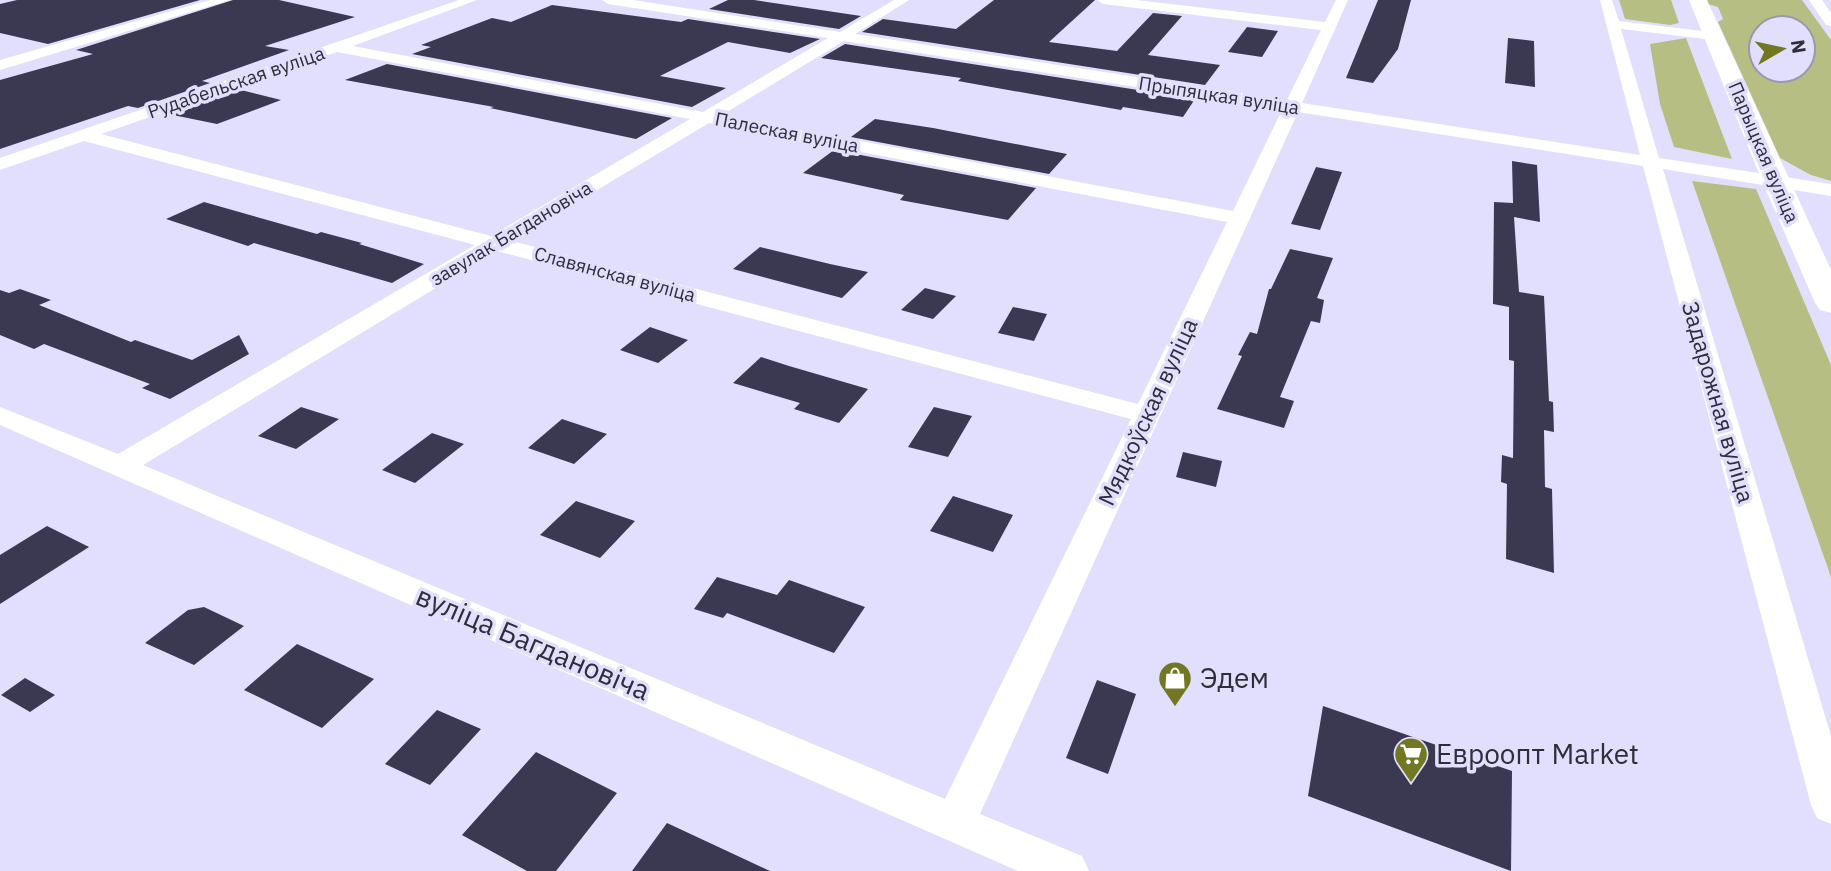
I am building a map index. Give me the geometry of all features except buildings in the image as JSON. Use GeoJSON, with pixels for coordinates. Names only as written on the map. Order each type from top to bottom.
{"type":"FeatureCollection","features":[{"type":"Feature","properties":{"kind":"main road","name":"Парыцкая вуліца"},"geometry":{"type":"LineString","coordinates":[[1698,0],[1774,181],[1831,303]]}},
{"type":"Feature","properties":{"kind":"street"},"geometry":{"type":"LineString","coordinates":[[0,65],[224,0]]}},
{"type":"Feature","properties":{"kind":"street","name":"Рудабельская вуліца"},"geometry":{"type":"LineString","coordinates":[[0,164],[471,0]]}},
{"type":"Feature","properties":{"kind":"street","name":"Прыпяцкая вуліца"},"geometry":{"type":"LineString","coordinates":[[608,0],[1831,190]]}},
{"type":"Feature","properties":{"kind":"street","name":"завулак Багдановіча"},"geometry":{"type":"LineString","coordinates":[[119,466],[903,0]]}},
{"type":"Feature","properties":{"kind":"street"},"geometry":{"type":"LineString","coordinates":[[1103,0],[1329,27]]}},
{"type":"Feature","properties":{"kind":"street","name":"Мядкоўская вуліца"},"geometry":{"type":"LineString","coordinates":[[955,823],[1342,0]]}},
{"type":"Feature","properties":{"kind":"street"},"geometry":{"type":"LineString","coordinates":[[1815,0],[1831,22]]}},
{"type":"Feature","properties":{"kind":"street"},"geometry":{"type":"LineString","coordinates":[[1609,12],[1714,36]]}},
{"type":"Feature","properties":{"kind":"street","name":"Задарожная вуліца"},"geometry":{"type":"LineString","coordinates":[[1609,12],[1831,805]]}},
{"type":"Feature","properties":{"kind":"street","name":"Палеская вуліца"},"geometry":{"type":"LineString","coordinates":[[335,47],[1239,218]]}},
{"type":"Feature","properties":{"kind":"street","name":"Славянская вуліца"},"geometry":{"type":"LineString","coordinates":[[83,135],[1147,415]]}},
{"type":"Feature","properties":{"kind":"street","name":"вуліца Багдановіча"},"geometry":{"type":"LineString","coordinates":[[0,415],[1067,871]]}},
{"type":"Feature","properties":{"kind":"green space"},"geometry":{"type":"Polygon","coordinates":[[[1619,0],[1671,0],[1679,23],[1670,25],[1625,19],[1619,0]]]}},
{"type":"Feature","properties":{"kind":"green space"},"geometry":{"type":"Polygon","coordinates":[[[1707,0],[1802,0],[1812,14],[1747,14],[1747,84],[1817,84],[1817,21],[1831,40],[1831,181],[1811,175],[1780,158],[1718,22],[1723,19],[1718,7],[1708,4],[1707,0]]]}},
{"type":"Feature","properties":{"kind":"green space"},"geometry":{"type":"Polygon","coordinates":[[[1686,38],[1732,159],[1674,147],[1660,104],[1650,44],[1686,38]]]}},
{"type":"Feature","properties":{"kind":"green space"},"geometry":{"type":"Polygon","coordinates":[[[1692,181],[1756,189],[1831,365],[1831,577],[1692,181]]]}},
{"type":"Feature","properties":{"kind":"place","name":"Эдем"},"geometry":{"type":"Point","coordinates":[1175,708]}},
{"type":"Feature","properties":{"kind":"place","name":"Евроопт Market"},"geometry":{"type":"Point","coordinates":[1411,784]}}]}
